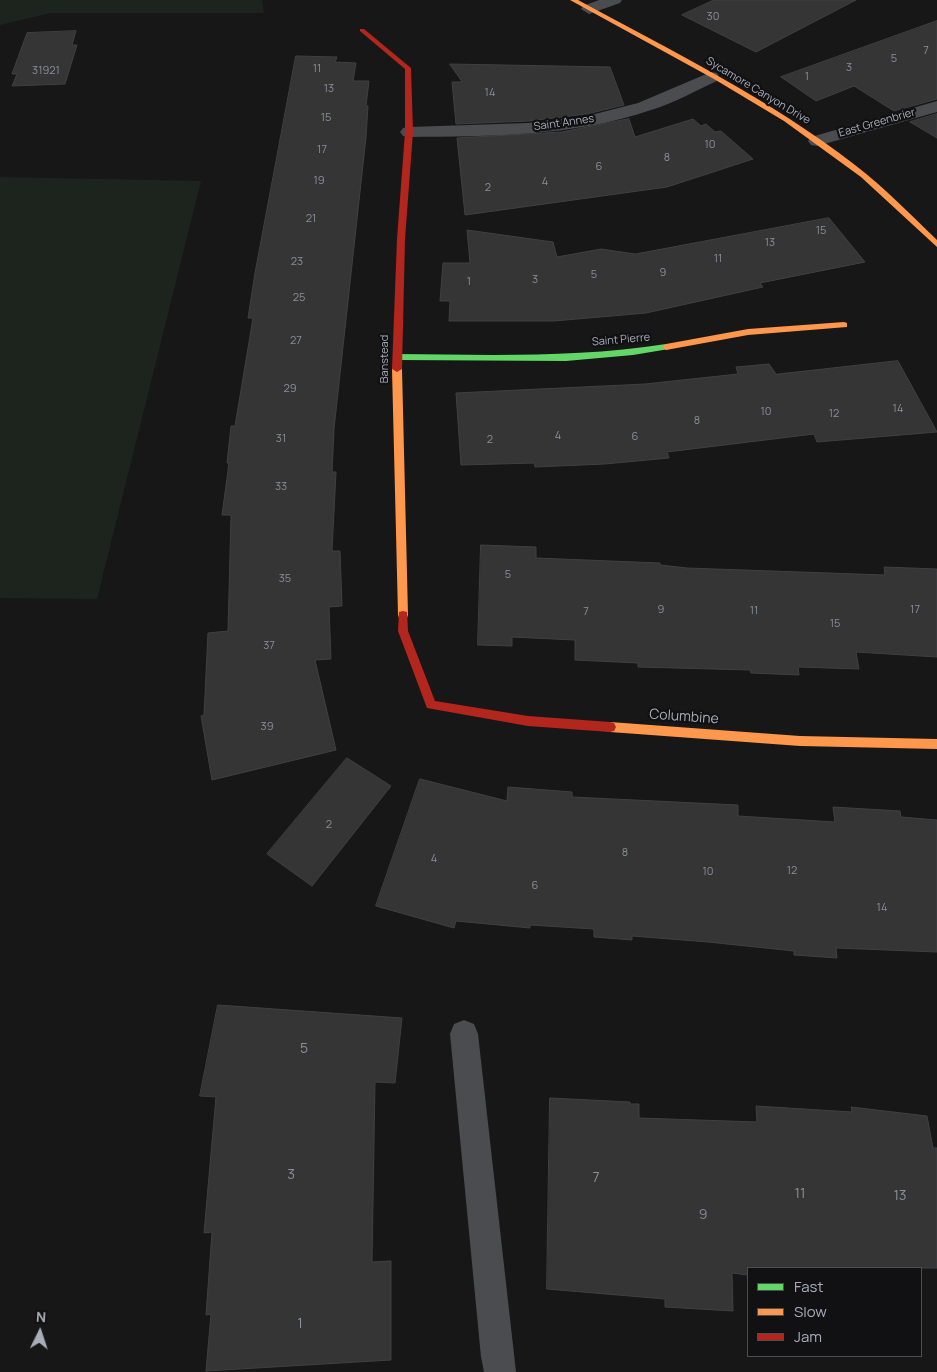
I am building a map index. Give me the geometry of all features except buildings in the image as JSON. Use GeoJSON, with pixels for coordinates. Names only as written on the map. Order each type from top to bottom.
{"type":"FeatureCollection","features":[{"type":"Feature","properties":{"kind":"street","name":"Sycamore Canyon Drive"},"geometry":{"type":"LineString","coordinates":[[573,0],[766,107],[817,141],[854,167],[937,244]]}},
{"type":"Feature","properties":{"kind":"street"},"geometry":{"type":"LineString","coordinates":[[589,9],[614,0]]}},
{"type":"Feature","properties":{"kind":"street","name":"Banstead"},"geometry":{"type":"LineString","coordinates":[[362,30],[408,68],[409,132],[401,239],[397,357],[403,631],[430,705]]}},
{"type":"Feature","properties":{"kind":"street","name":"Saint Annes"},"geometry":{"type":"LineString","coordinates":[[409,132],[500,131],[584,122],[644,107],[711,77]]}},
{"type":"Feature","properties":{"kind":"street","name":"East Greenbrier"},"geometry":{"type":"LineString","coordinates":[[817,141],[937,106]]}},
{"type":"Feature","properties":{"kind":"street","name":"Saint Pierre"},"geometry":{"type":"LineString","coordinates":[[397,357],[555,358],[642,352],[748,332],[844,325]]}},
{"type":"Feature","properties":{"kind":"street","name":"Columbine"},"geometry":{"type":"LineString","coordinates":[[430,705],[528,721],[800,741],[937,744]]}},
{"type":"Feature","properties":{"kind":"lane"},"geometry":{"type":"LineString","coordinates":[[464,1034],[500,1372]]}},
{"type":"Feature","properties":{"kind":"shaded area"},"geometry":{"type":"Polygon","coordinates":[[[0,0],[262,0],[264,13],[51,13],[0,25],[0,0]]]}},
{"type":"Feature","properties":{"kind":"shaded area"},"geometry":{"type":"Polygon","coordinates":[[[0,177],[201,181],[97,599],[0,598],[0,177]]]}},
{"type":"Feature","properties":{"kind":"traffic: fast"},"geometry":{"type":"LineString","coordinates":[[397,357],[566,358],[599,356],[666,347]]}},
{"type":"Feature","properties":{"kind":"traffic: slow"},"geometry":{"type":"LineString","coordinates":[[573,0],[752,98],[787,120],[864,176],[937,244]]}},
{"type":"Feature","properties":{"kind":"traffic: slow"},"geometry":{"type":"LineString","coordinates":[[666,347],[748,332],[844,325]]}},
{"type":"Feature","properties":{"kind":"traffic: slow"},"geometry":{"type":"LineString","coordinates":[[397,369],[403,615]]}},
{"type":"Feature","properties":{"kind":"traffic: slow"},"geometry":{"type":"LineString","coordinates":[[610,727],[800,741],[937,744]]}},
{"type":"Feature","properties":{"kind":"traffic: jam"},"geometry":{"type":"LineString","coordinates":[[362,30],[408,68],[409,132],[401,239],[397,369]]}},
{"type":"Feature","properties":{"kind":"traffic: jam"},"geometry":{"type":"LineString","coordinates":[[403,615],[403,631],[431,705],[528,721],[610,727]]}}]}
